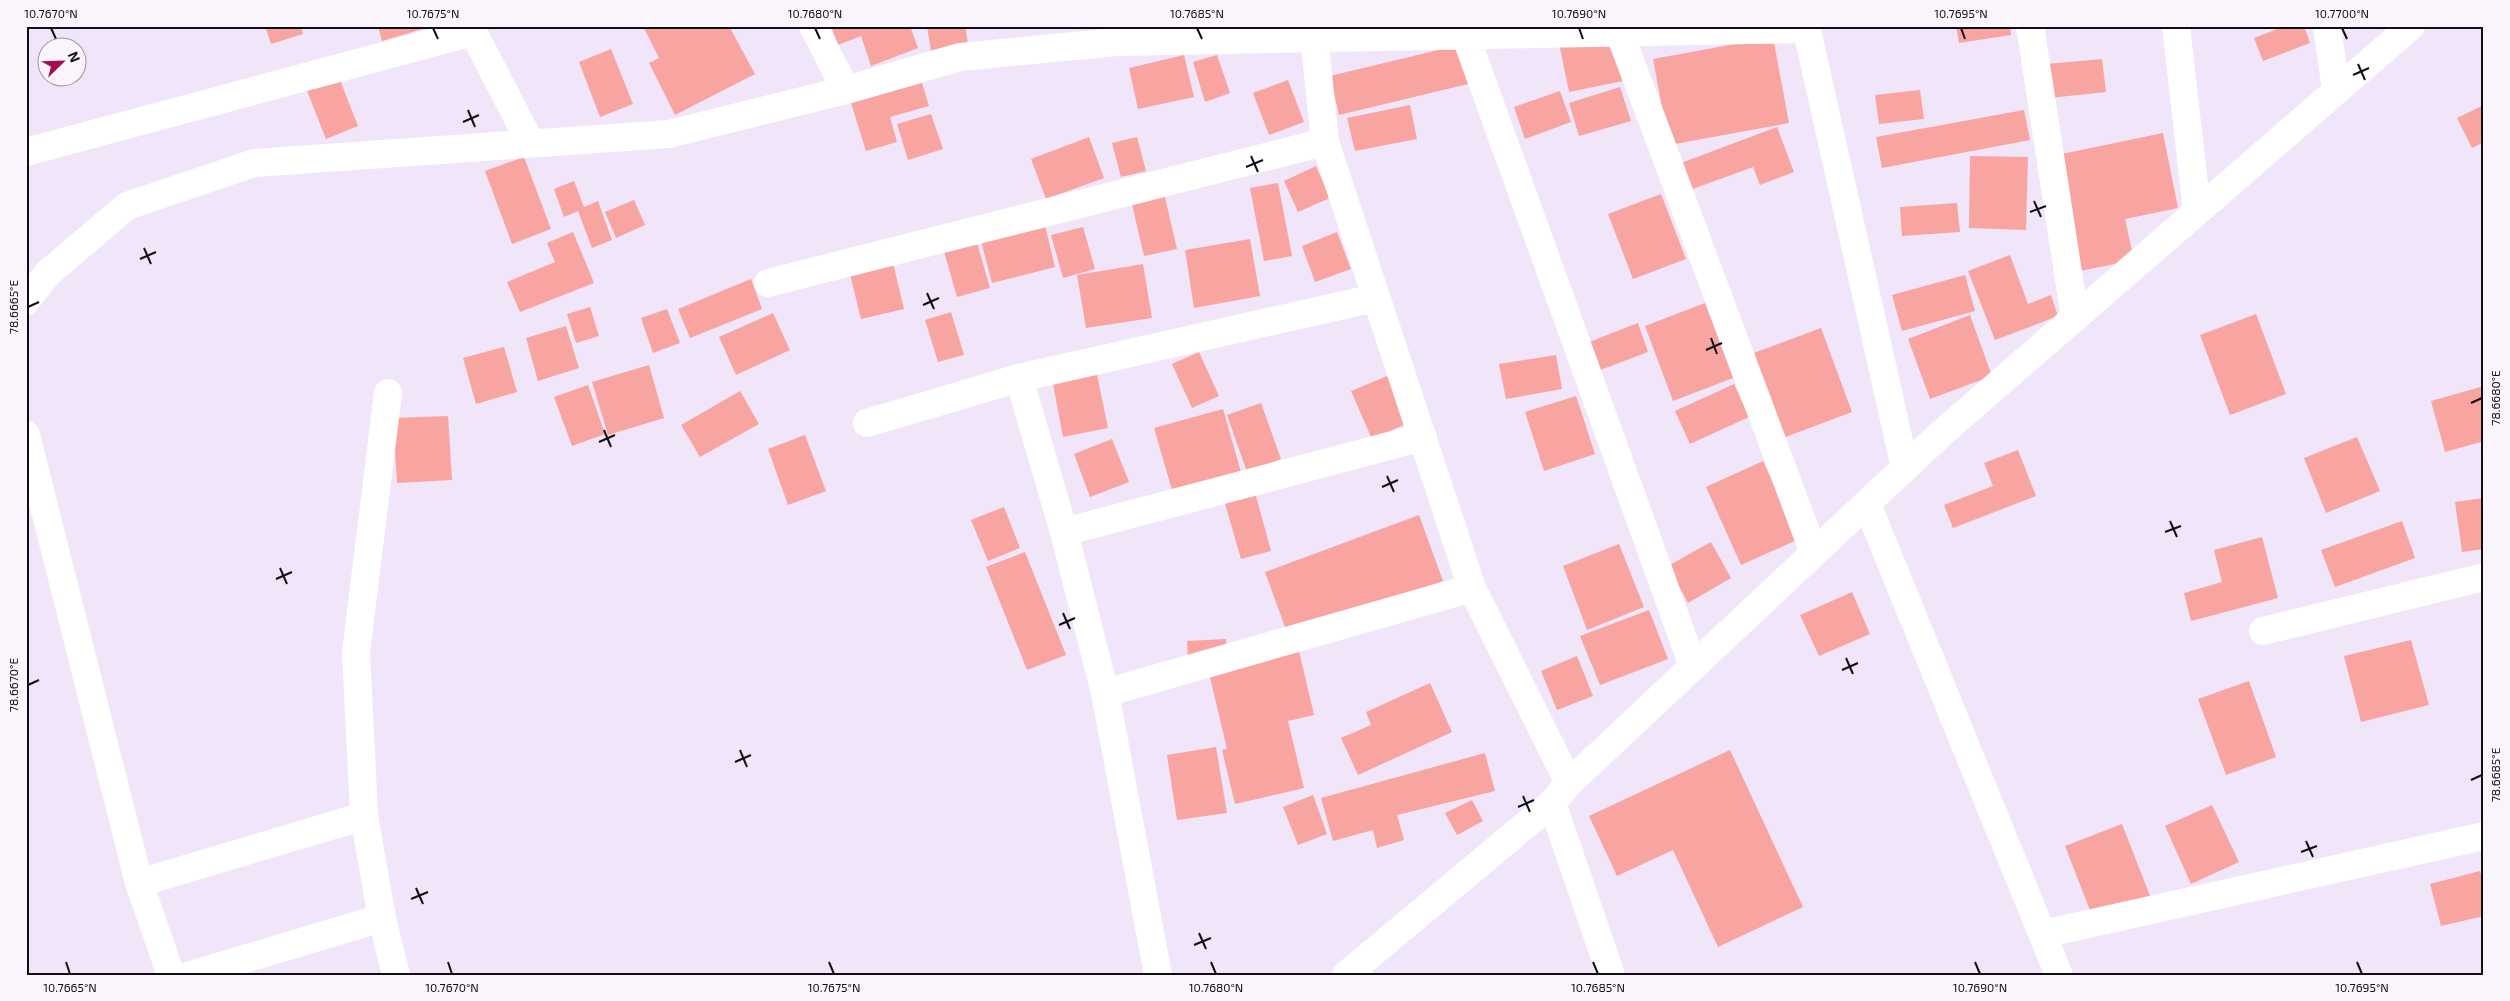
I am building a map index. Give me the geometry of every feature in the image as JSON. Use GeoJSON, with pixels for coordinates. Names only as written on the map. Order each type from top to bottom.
{"type":"FeatureCollection","features":[{"type":"Feature","properties":{"kind":"street"},"geometry":{"type":"LineString","coordinates":[[814,26],[846,90]]}},
{"type":"Feature","properties":{"kind":"street"},"geometry":{"type":"LineString","coordinates":[[2030,26],[2075,318]]}},
{"type":"Feature","properties":{"kind":"street"},"geometry":{"type":"LineString","coordinates":[[2176,26],[2198,211]]}},
{"type":"Feature","properties":{"kind":"street"},"geometry":{"type":"LineString","coordinates":[[2327,26],[2336,90]]}},
{"type":"Feature","properties":{"kind":"street"},"geometry":{"type":"LineString","coordinates":[[1346,975],[1560,793],[1905,468],[2411,26]]}},
{"type":"Feature","properties":{"kind":"street"},"geometry":{"type":"LineString","coordinates":[[26,301],[48,273],[127,206],[254,163],[530,142],[669,134],[846,90],[960,58],[1118,34],[1807,28],[1905,468]]}},
{"type":"Feature","properties":{"kind":"street"},"geometry":{"type":"LineString","coordinates":[[26,152],[471,29],[530,142]]}},
{"type":"Feature","properties":{"kind":"street"},"geometry":{"type":"LineString","coordinates":[[1618,29],[1814,553]]}},
{"type":"Feature","properties":{"kind":"street"},"geometry":{"type":"LineString","coordinates":[[1462,30],[1693,666]]}},
{"type":"Feature","properties":{"kind":"street"},"geometry":{"type":"LineString","coordinates":[[1314,32],[1324,142],[1472,588],[1560,793],[1611,975]]}},
{"type":"Feature","properties":{"kind":"street"},"geometry":{"type":"LineString","coordinates":[[768,283],[1324,142]]}},
{"type":"Feature","properties":{"kind":"street"},"geometry":{"type":"LineString","coordinates":[[867,423],[1019,378],[1375,298]]}},
{"type":"Feature","properties":{"kind":"street"},"geometry":{"type":"LineString","coordinates":[[1019,378],[1064,532],[1105,693],[1158,975]]}},
{"type":"Feature","properties":{"kind":"street"},"geometry":{"type":"LineString","coordinates":[[388,393],[356,652],[364,816],[382,918],[396,975]]}},
{"type":"Feature","properties":{"kind":"street"},"geometry":{"type":"LineString","coordinates":[[26,435],[33,489],[139,883],[171,975]]}},
{"type":"Feature","properties":{"kind":"street"},"geometry":{"type":"LineString","coordinates":[[1064,532],[1423,437]]}},
{"type":"Feature","properties":{"kind":"street"},"geometry":{"type":"LineString","coordinates":[[1867,504],[2059,975]]}},
{"type":"Feature","properties":{"kind":"street"},"geometry":{"type":"LineString","coordinates":[[2262,631],[2484,577]]}},
{"type":"Feature","properties":{"kind":"street"},"geometry":{"type":"LineString","coordinates":[[1105,693],[1472,588]]}},
{"type":"Feature","properties":{"kind":"street"},"geometry":{"type":"LineString","coordinates":[[139,883],[364,816]]}},
{"type":"Feature","properties":{"kind":"street"},"geometry":{"type":"LineString","coordinates":[[2043,934],[2484,836]]}},
{"type":"Feature","properties":{"kind":"street"},"geometry":{"type":"LineString","coordinates":[[191,975],[382,918]]}},
{"type":"Feature","properties":{"kind":"building"},"geometry":{"type":"Polygon","coordinates":[[[265,26],[301,26],[303,34],[271,44],[265,26]]]}},
{"type":"Feature","properties":{"kind":"building"},"geometry":{"type":"Polygon","coordinates":[[[378,26],[429,26],[429,27],[382,41],[378,26]]]}},
{"type":"Feature","properties":{"kind":"building"},"geometry":{"type":"Polygon","coordinates":[[[643,26],[729,26],[755,74],[675,115],[649,63],[659,58],[643,26]]]}},
{"type":"Feature","properties":{"kind":"building"},"geometry":{"type":"Polygon","coordinates":[[[831,26],[910,26],[918,48],[871,66],[861,36],[838,45],[831,26]]]}},
{"type":"Feature","properties":{"kind":"building"},"geometry":{"type":"Polygon","coordinates":[[[927,26],[965,26],[968,44],[931,51],[927,26]]]}},
{"type":"Feature","properties":{"kind":"building"},"geometry":{"type":"Polygon","coordinates":[[[1956,26],[2010,26],[2011,35],[1959,43],[1956,26]]]}},
{"type":"Feature","properties":{"kind":"building"},"geometry":{"type":"Polygon","coordinates":[[[2285,26],[2304,26],[2310,43],[2263,61],[2254,38],[2285,26]]]}},
{"type":"Feature","properties":{"kind":"building"},"geometry":{"type":"Polygon","coordinates":[[[1613,32],[1623,81],[1569,92],[1559,43],[1613,32]]]}},
{"type":"Feature","properties":{"kind":"building"},"geometry":{"type":"Polygon","coordinates":[[[1773,37],[1789,123],[1669,145],[1653,59],[1773,37]]]}},
{"type":"Feature","properties":{"kind":"building"},"geometry":{"type":"Polygon","coordinates":[[[1459,45],[1468,84],[1339,115],[1330,76],[1459,45]]]}},
{"type":"Feature","properties":{"kind":"building"},"geometry":{"type":"Polygon","coordinates":[[[611,49],[633,104],[600,117],[579,62],[611,49]]]}},
{"type":"Feature","properties":{"kind":"building"},"geometry":{"type":"Polygon","coordinates":[[[1184,55],[1194,97],[1138,109],[1129,68],[1184,55]]]}},
{"type":"Feature","properties":{"kind":"building"},"geometry":{"type":"Polygon","coordinates":[[[1217,55],[1230,93],[1205,102],[1193,62],[1217,55]]]}},
{"type":"Feature","properties":{"kind":"building"},"geometry":{"type":"Polygon","coordinates":[[[2102,59],[2106,92],[2049,98],[2046,64],[2102,59]]]}},
{"type":"Feature","properties":{"kind":"building"},"geometry":{"type":"Polygon","coordinates":[[[336,70],[358,126],[326,139],[304,83],[336,70]]]}},
{"type":"Feature","properties":{"kind":"building"},"geometry":{"type":"Polygon","coordinates":[[[1288,80],[1304,122],[1269,135],[1253,93],[1288,80]]]}},
{"type":"Feature","properties":{"kind":"building"},"geometry":{"type":"Polygon","coordinates":[[[922,83],[929,106],[890,117],[897,142],[866,151],[851,103],[922,83]]]}},
{"type":"Feature","properties":{"kind":"building"},"geometry":{"type":"Polygon","coordinates":[[[1620,87],[1631,121],[1579,136],[1569,103],[1620,87]]]}},
{"type":"Feature","properties":{"kind":"building"},"geometry":{"type":"Polygon","coordinates":[[[1920,90],[1924,119],[1879,124],[1875,95],[1920,90]]]}},
{"type":"Feature","properties":{"kind":"building"},"geometry":{"type":"Polygon","coordinates":[[[1560,91],[1571,122],[1525,139],[1514,107],[1560,91]]]}},
{"type":"Feature","properties":{"kind":"building"},"geometry":{"type":"Polygon","coordinates":[[[1410,105],[1417,139],[1355,151],[1347,118],[1410,105]]]}},
{"type":"Feature","properties":{"kind":"building"},"geometry":{"type":"Polygon","coordinates":[[[2484,105],[2484,142],[2472,148],[2457,118],[2484,105]]]}},
{"type":"Feature","properties":{"kind":"building"},"geometry":{"type":"Polygon","coordinates":[[[2024,110],[2030,140],[1882,168],[1876,137],[2024,110]]]}},
{"type":"Feature","properties":{"kind":"building"},"geometry":{"type":"Polygon","coordinates":[[[931,114],[943,149],[908,160],[897,124],[931,114]]]}},
{"type":"Feature","properties":{"kind":"building"},"geometry":{"type":"Polygon","coordinates":[[[1777,127],[1794,172],[1760,185],[1753,167],[1690,190],[1681,163],[1777,127]]]}},
{"type":"Feature","properties":{"kind":"building"},"geometry":{"type":"Polygon","coordinates":[[[2163,133],[2178,208],[2125,219],[2134,260],[2075,272],[2052,156],[2163,133]]]}},
{"type":"Feature","properties":{"kind":"building"},"geometry":{"type":"Polygon","coordinates":[[[1089,137],[1104,178],[1046,199],[1031,159],[1089,137]]]}},
{"type":"Feature","properties":{"kind":"building"},"geometry":{"type":"Polygon","coordinates":[[[1137,137],[1146,171],[1121,177],[1112,143],[1137,137]]]}},
{"type":"Feature","properties":{"kind":"building"},"geometry":{"type":"Polygon","coordinates":[[[1970,156],[2028,157],[2026,230],[1969,228],[1970,156]]]}},
{"type":"Feature","properties":{"kind":"building"},"geometry":{"type":"Polygon","coordinates":[[[524,157],[551,229],[512,244],[485,171],[524,157]]]}},
{"type":"Feature","properties":{"kind":"building"},"geometry":{"type":"Polygon","coordinates":[[[1316,166],[1330,198],[1298,212],[1284,181],[1316,166]]]}},
{"type":"Feature","properties":{"kind":"building"},"geometry":{"type":"Polygon","coordinates":[[[574,181],[584,207],[598,201],[612,240],[592,248],[578,211],[564,217],[554,189],[574,181]]]}},
{"type":"Feature","properties":{"kind":"building"},"geometry":{"type":"Polygon","coordinates":[[[1278,183],[1292,256],[1264,261],[1250,188],[1278,183]]]}},
{"type":"Feature","properties":{"kind":"building"},"geometry":{"type":"Polygon","coordinates":[[[1163,189],[1177,249],[1144,256],[1130,196],[1163,189]]]}},
{"type":"Feature","properties":{"kind":"building"},"geometry":{"type":"Polygon","coordinates":[[[1661,194],[1686,259],[1633,279],[1608,214],[1661,194]]]}},
{"type":"Feature","properties":{"kind":"building"},"geometry":{"type":"Polygon","coordinates":[[[634,200],[645,225],[616,238],[605,212],[634,200]]]}},
{"type":"Feature","properties":{"kind":"building"},"geometry":{"type":"Polygon","coordinates":[[[1957,203],[1960,232],[1902,236],[1900,207],[1957,203]]]}},
{"type":"Feature","properties":{"kind":"building"},"geometry":{"type":"Polygon","coordinates":[[[1045,225],[1055,267],[992,283],[981,241],[1045,225]]]}},
{"type":"Feature","properties":{"kind":"building"},"geometry":{"type":"Polygon","coordinates":[[[1083,227],[1095,269],[1063,278],[1051,235],[1083,227]]]}},
{"type":"Feature","properties":{"kind":"building"},"geometry":{"type":"Polygon","coordinates":[[[573,232],[594,283],[520,312],[507,282],[555,262],[547,243],[573,232]]]}},
{"type":"Feature","properties":{"kind":"building"},"geometry":{"type":"Polygon","coordinates":[[[1337,232],[1351,269],[1315,282],[1302,246],[1337,232]]]}},
{"type":"Feature","properties":{"kind":"building"},"geometry":{"type":"Polygon","coordinates":[[[976,239],[990,288],[957,297],[943,248],[976,239]]]}},
{"type":"Feature","properties":{"kind":"building"},"geometry":{"type":"Polygon","coordinates":[[[1250,239],[1260,296],[1194,308],[1185,250],[1250,239]]]}},
{"type":"Feature","properties":{"kind":"building"},"geometry":{"type":"Polygon","coordinates":[[[2010,255],[2028,304],[2051,295],[2058,316],[1995,340],[1968,271],[2010,255]]]}},
{"type":"Feature","properties":{"kind":"building"},"geometry":{"type":"Polygon","coordinates":[[[892,259],[904,309],[861,319],[849,270],[892,259]]]}},
{"type":"Feature","properties":{"kind":"building"},"geometry":{"type":"Polygon","coordinates":[[[1143,264],[1152,318],[1086,328],[1077,275],[1143,264]]]}},
{"type":"Feature","properties":{"kind":"building"},"geometry":{"type":"Polygon","coordinates":[[[1965,275],[1975,311],[1902,331],[1892,295],[1965,275]]]}},
{"type":"Feature","properties":{"kind":"building"},"geometry":{"type":"Polygon","coordinates":[[[751,279],[762,309],[690,338],[678,309],[751,279]]]}},
{"type":"Feature","properties":{"kind":"building"},"geometry":{"type":"Polygon","coordinates":[[[1705,303],[1733,378],[1673,401],[1645,326],[1705,303]]]}},
{"type":"Feature","properties":{"kind":"building"},"geometry":{"type":"Polygon","coordinates":[[[590,307],[599,336],[576,343],[567,314],[590,307]]]}},
{"type":"Feature","properties":{"kind":"building"},"geometry":{"type":"Polygon","coordinates":[[[667,309],[680,343],[653,353],[641,318],[667,309]]]}},
{"type":"Feature","properties":{"kind":"building"},"geometry":{"type":"Polygon","coordinates":[[[951,312],[964,355],[938,362],[925,320],[951,312]]]}},
{"type":"Feature","properties":{"kind":"building"},"geometry":{"type":"Polygon","coordinates":[[[773,313],[790,350],[736,375],[719,337],[773,313]]]}},
{"type":"Feature","properties":{"kind":"building"},"geometry":{"type":"Polygon","coordinates":[[[2256,314],[2286,394],[2230,415],[2200,335],[2256,314]]]}},
{"type":"Feature","properties":{"kind":"building"},"geometry":{"type":"Polygon","coordinates":[[[1970,315],[1992,376],[1930,399],[1908,339],[1970,315]]]}},
{"type":"Feature","properties":{"kind":"building"},"geometry":{"type":"Polygon","coordinates":[[[1638,323],[1648,352],[1595,372],[1584,344],[1638,323]]]}},
{"type":"Feature","properties":{"kind":"building"},"geometry":{"type":"Polygon","coordinates":[[[566,326],[579,368],[538,381],[526,338],[566,326]]]}},
{"type":"Feature","properties":{"kind":"building"},"geometry":{"type":"Polygon","coordinates":[[[1821,328],[1852,412],[1775,441],[1743,357],[1821,328]]]}},
{"type":"Feature","properties":{"kind":"building"},"geometry":{"type":"Polygon","coordinates":[[[504,347],[517,392],[476,404],[463,358],[504,347]]]}},
{"type":"Feature","properties":{"kind":"building"},"geometry":{"type":"Polygon","coordinates":[[[1199,352],[1219,396],[1192,408],[1172,364],[1199,352]]]}},
{"type":"Feature","properties":{"kind":"building"},"geometry":{"type":"Polygon","coordinates":[[[1556,355],[1562,389],[1506,399],[1499,364],[1556,355]]]}},
{"type":"Feature","properties":{"kind":"building"},"geometry":{"type":"Polygon","coordinates":[[[649,365],[664,418],[608,435],[592,382],[649,365]]]}},
{"type":"Feature","properties":{"kind":"building"},"geometry":{"type":"Polygon","coordinates":[[[1096,370],[1108,428],[1063,437],[1052,379],[1096,370]]]}},
{"type":"Feature","properties":{"kind":"building"},"geometry":{"type":"Polygon","coordinates":[[[1387,376],[1408,423],[1372,439],[1351,391],[1387,376]]]}},
{"type":"Feature","properties":{"kind":"building"},"geometry":{"type":"Polygon","coordinates":[[[1734,384],[1749,417],[1690,444],[1675,411],[1734,384]]]}},
{"type":"Feature","properties":{"kind":"building"},"geometry":{"type":"Polygon","coordinates":[[[588,385],[605,434],[572,446],[554,397],[588,385]]]}},
{"type":"Feature","properties":{"kind":"building"},"geometry":{"type":"Polygon","coordinates":[[[2484,386],[2484,441],[2445,452],[2431,401],[2484,386]]]}},
{"type":"Feature","properties":{"kind":"building"},"geometry":{"type":"Polygon","coordinates":[[[740,391],[759,424],[700,457],[681,425],[740,391]]]}},
{"type":"Feature","properties":{"kind":"building"},"geometry":{"type":"Polygon","coordinates":[[[1576,396],[1595,454],[1544,471],[1525,412],[1576,396]]]}},
{"type":"Feature","properties":{"kind":"building"},"geometry":{"type":"Polygon","coordinates":[[[1261,403],[1281,459],[1247,472],[1227,415],[1261,403]]]}},
{"type":"Feature","properties":{"kind":"building"},"geometry":{"type":"Polygon","coordinates":[[[1223,409],[1241,472],[1172,490],[1154,428],[1223,409]]]}},
{"type":"Feature","properties":{"kind":"building"},"geometry":{"type":"Polygon","coordinates":[[[448,416],[452,480],[397,483],[393,418],[448,416]]]}},
{"type":"Feature","properties":{"kind":"building"},"geometry":{"type":"Polygon","coordinates":[[[805,435],[826,491],[788,505],[768,449],[805,435]]]}},
{"type":"Feature","properties":{"kind":"building"},"geometry":{"type":"Polygon","coordinates":[[[2357,437],[2380,491],[2326,513],[2304,458],[2357,437]]]}},
{"type":"Feature","properties":{"kind":"building"},"geometry":{"type":"Polygon","coordinates":[[[1112,439],[1129,482],[1090,497],[1074,454],[1112,439]]]}},
{"type":"Feature","properties":{"kind":"building"},"geometry":{"type":"Polygon","coordinates":[[[2018,450],[2036,496],[1953,528],[1944,505],[1993,486],[1984,463],[2018,450]]]}},
{"type":"Feature","properties":{"kind":"building"},"geometry":{"type":"Polygon","coordinates":[[[1763,461],[1799,539],[1741,565],[1706,487],[1763,461]]]}},
{"type":"Feature","properties":{"kind":"building"},"geometry":{"type":"Polygon","coordinates":[[[1253,485],[1271,551],[1241,559],[1222,493],[1253,485]]]}},
{"type":"Feature","properties":{"kind":"building"},"geometry":{"type":"Polygon","coordinates":[[[2484,498],[2484,549],[2462,552],[2455,502],[2484,498]]]}},
{"type":"Feature","properties":{"kind":"building"},"geometry":{"type":"Polygon","coordinates":[[[1004,507],[1020,548],[988,561],[971,520],[1004,507]]]}},
{"type":"Feature","properties":{"kind":"building"},"geometry":{"type":"Polygon","coordinates":[[[1419,515],[1443,581],[1289,638],[1265,572],[1419,515]]]}},
{"type":"Feature","properties":{"kind":"building"},"geometry":{"type":"Polygon","coordinates":[[[2402,521],[2415,558],[2335,587],[2321,550],[2402,521]]]}},
{"type":"Feature","properties":{"kind":"building"},"geometry":{"type":"Polygon","coordinates":[[[2262,537],[2278,598],[2191,621],[2184,593],[2222,582],[2214,550],[2262,537]]]}},
{"type":"Feature","properties":{"kind":"building"},"geometry":{"type":"Polygon","coordinates":[[[1711,542],[1731,578],[1688,603],[1668,566],[1711,542]]]}},
{"type":"Feature","properties":{"kind":"building"},"geometry":{"type":"Polygon","coordinates":[[[1619,544],[1644,607],[1587,630],[1563,566],[1619,544]]]}},
{"type":"Feature","properties":{"kind":"building"},"geometry":{"type":"Polygon","coordinates":[[[1025,552],[1066,655],[1027,670],[986,567],[1025,552]]]}},
{"type":"Feature","properties":{"kind":"building"},"geometry":{"type":"Polygon","coordinates":[[[1852,592],[1870,634],[1819,656],[1800,615],[1852,592]]]}},
{"type":"Feature","properties":{"kind":"building"},"geometry":{"type":"Polygon","coordinates":[[[1649,610],[1668,659],[1600,685],[1580,636],[1649,610]]]}},
{"type":"Feature","properties":{"kind":"building"},"geometry":{"type":"Polygon","coordinates":[[[1226,639],[1227,657],[1188,659],[1187,641],[1226,639]]]}},
{"type":"Feature","properties":{"kind":"building"},"geometry":{"type":"Polygon","coordinates":[[[2411,640],[2429,705],[2361,722],[2344,656],[2411,640]]]}},
{"type":"Feature","properties":{"kind":"building"},"geometry":{"type":"Polygon","coordinates":[[[1299,651],[1314,715],[1288,721],[1304,788],[1235,804],[1222,750],[1227,749],[1209,673],[1299,651]]]}},
{"type":"Feature","properties":{"kind":"building"},"geometry":{"type":"Polygon","coordinates":[[[1577,656],[1593,696],[1557,710],[1541,671],[1577,656]]]}},
{"type":"Feature","properties":{"kind":"building"},"geometry":{"type":"Polygon","coordinates":[[[2249,681],[2276,757],[2226,775],[2198,699],[2249,681]]]}},
{"type":"Feature","properties":{"kind":"building"},"geometry":{"type":"Polygon","coordinates":[[[1430,683],[1452,732],[1358,775],[1341,738],[1371,725],[1366,712],[1430,683]]]}},
{"type":"Feature","properties":{"kind":"building"},"geometry":{"type":"Polygon","coordinates":[[[1216,747],[1227,813],[1177,820],[1167,755],[1216,747]]]}},
{"type":"Feature","properties":{"kind":"building"},"geometry":{"type":"Polygon","coordinates":[[[1730,750],[1803,907],[1718,947],[1673,850],[1617,876],[1589,816],[1730,750]]]}},
{"type":"Feature","properties":{"kind":"building"},"geometry":{"type":"Polygon","coordinates":[[[1485,753],[1495,791],[1397,815],[1404,840],[1377,848],[1373,830],[1333,841],[1321,798],[1485,753]]]}},
{"type":"Feature","properties":{"kind":"building"},"geometry":{"type":"Polygon","coordinates":[[[1313,795],[1327,834],[1298,845],[1283,807],[1313,795]]]}},
{"type":"Feature","properties":{"kind":"building"},"geometry":{"type":"Polygon","coordinates":[[[1472,800],[1483,821],[1457,835],[1445,813],[1472,800]]]}},
{"type":"Feature","properties":{"kind":"building"},"geometry":{"type":"Polygon","coordinates":[[[2212,805],[2239,862],[2191,884],[2165,826],[2212,805]]]}},
{"type":"Feature","properties":{"kind":"building"},"geometry":{"type":"Polygon","coordinates":[[[2122,824],[2152,901],[2095,923],[2065,846],[2122,824]]]}},
{"type":"Feature","properties":{"kind":"building"},"geometry":{"type":"Polygon","coordinates":[[[2480,871],[2484,886],[2484,916],[2441,926],[2430,884],[2480,871]]]}}]}
